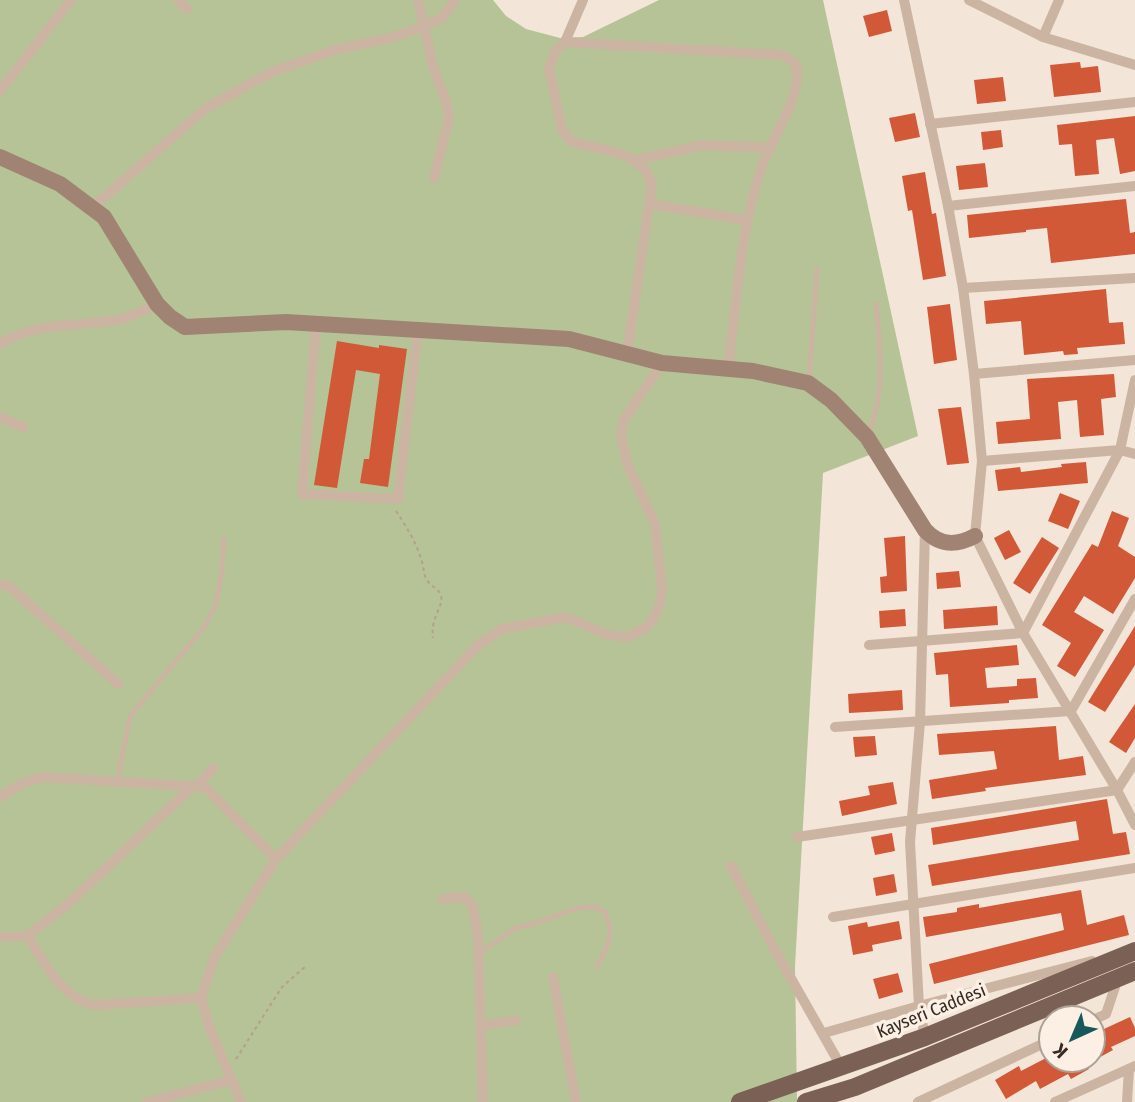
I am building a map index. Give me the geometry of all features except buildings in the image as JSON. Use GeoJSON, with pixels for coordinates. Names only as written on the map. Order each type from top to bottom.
{"type":"FeatureCollection","features":[{"type":"Feature","properties":{"kind":"main road","name":"Kayseri Caddesi"},"geometry":{"type":"LineString","coordinates":[[740,1102],[925,1037],[1135,951]]}},
{"type":"Feature","properties":{"kind":"main road"},"geometry":{"type":"LineString","coordinates":[[806,1102],[853,1094],[1135,971]]}},
{"type":"Feature","properties":{"kind":"street"},"geometry":{"type":"LineString","coordinates":[[0,91],[71,0]]}},
{"type":"Feature","properties":{"kind":"street"},"geometry":{"type":"LineString","coordinates":[[178,0],[187,9]]}},
{"type":"Feature","properties":{"kind":"street"},"geometry":{"type":"LineString","coordinates":[[418,0],[433,66],[449,118],[434,178]]}},
{"type":"Feature","properties":{"kind":"street"},"geometry":{"type":"LineString","coordinates":[[92,208],[206,108],[274,71],[338,49],[391,38],[424,26],[442,18],[456,0]]}},
{"type":"Feature","properties":{"kind":"street"},"geometry":{"type":"LineString","coordinates":[[583,0],[565,42],[556,50],[549,68],[562,130],[571,141],[636,159],[703,145],[771,148]]}},
{"type":"Feature","properties":{"kind":"street"},"geometry":{"type":"LineString","coordinates":[[904,0],[948,206],[975,374],[982,461],[975,536],[1023,633],[1071,711],[1135,825]]}},
{"type":"Feature","properties":{"kind":"street"},"geometry":{"type":"LineString","coordinates":[[969,0],[1043,37],[1135,65]]}},
{"type":"Feature","properties":{"kind":"street"},"geometry":{"type":"LineString","coordinates":[[1043,37],[1059,0]]}},
{"type":"Feature","properties":{"kind":"street"},"geometry":{"type":"LineString","coordinates":[[565,42],[787,56],[795,63],[797,73],[789,110],[764,162],[747,220],[728,369]]}},
{"type":"Feature","properties":{"kind":"street"},"geometry":{"type":"LineString","coordinates":[[930,124],[1135,102]]}},
{"type":"Feature","properties":{"kind":"street"},"geometry":{"type":"LineString","coordinates":[[627,354],[652,184],[650,174],[636,159]]}},
{"type":"Feature","properties":{"kind":"street"},"geometry":{"type":"LineString","coordinates":[[2,161],[60,184],[104,217],[157,304],[185,327],[286,322],[569,339],[662,363],[753,371],[808,383],[831,400],[867,437],[925,530],[933,538],[943,543],[965,541],[975,536]]}},
{"type":"Feature","properties":{"kind":"street"},"geometry":{"type":"LineString","coordinates":[[948,206],[1135,186]]}},
{"type":"Feature","properties":{"kind":"street"},"geometry":{"type":"LineString","coordinates":[[649,204],[747,220]]}},
{"type":"Feature","properties":{"kind":"street"},"geometry":{"type":"LineString","coordinates":[[963,288],[1135,278]]}},
{"type":"Feature","properties":{"kind":"street"},"geometry":{"type":"LineString","coordinates":[[0,344],[17,334],[39,328],[119,320],[157,304]]}},
{"type":"Feature","properties":{"kind":"street"},"geometry":{"type":"LineString","coordinates":[[316,323],[302,494],[387,499],[398,499],[418,328]]}},
{"type":"Feature","properties":{"kind":"street"},"geometry":{"type":"LineString","coordinates":[[975,374],[1135,360]]}},
{"type":"Feature","properties":{"kind":"street"},"geometry":{"type":"LineString","coordinates":[[240,1102],[210,1029],[201,998],[214,958],[276,859],[479,644],[502,629],[566,617],[618,637],[628,637],[647,626],[660,603],[662,588],[655,524],[628,466],[621,436],[623,421],[662,363]]}},
{"type":"Feature","properties":{"kind":"street"},"geometry":{"type":"LineString","coordinates":[[1023,633],[1120,450],[1135,380]]}},
{"type":"Feature","properties":{"kind":"street"},"geometry":{"type":"LineString","coordinates":[[0,416],[23,427]]}},
{"type":"Feature","properties":{"kind":"street"},"geometry":{"type":"LineString","coordinates":[[982,461],[1120,450],[1135,454]]}},
{"type":"Feature","properties":{"kind":"street"},"geometry":{"type":"LineString","coordinates":[[925,530],[920,722],[910,842],[919,1006],[925,1037]]}},
{"type":"Feature","properties":{"kind":"street"},"geometry":{"type":"LineString","coordinates":[[0,584],[9,586],[118,684]]}},
{"type":"Feature","properties":{"kind":"street"},"geometry":{"type":"LineString","coordinates":[[1071,711],[1135,598]]}},
{"type":"Feature","properties":{"kind":"street"},"geometry":{"type":"LineString","coordinates":[[869,645],[1023,633]]}},
{"type":"Feature","properties":{"kind":"street"},"geometry":{"type":"LineString","coordinates":[[835,727],[1071,711]]}},
{"type":"Feature","properties":{"kind":"street"},"geometry":{"type":"LineString","coordinates":[[797,837],[1117,790],[1135,762]]}},
{"type":"Feature","properties":{"kind":"street"},"geometry":{"type":"LineString","coordinates":[[0,937],[27,936],[68,904],[213,768]]}},
{"type":"Feature","properties":{"kind":"street"},"geometry":{"type":"LineString","coordinates":[[0,797],[23,782],[42,777],[205,787],[276,859]]}},
{"type":"Feature","properties":{"kind":"street"},"geometry":{"type":"LineString","coordinates":[[731,866],[842,1068]]}},
{"type":"Feature","properties":{"kind":"street"},"geometry":{"type":"LineString","coordinates":[[834,917],[1135,868]]}},
{"type":"Feature","properties":{"kind":"street"},"geometry":{"type":"LineString","coordinates":[[443,899],[466,898],[473,906],[479,953],[483,1102]]}},
{"type":"Feature","properties":{"kind":"street"},"geometry":{"type":"LineString","coordinates":[[27,936],[61,987],[82,1002],[94,1005],[201,998]]}},
{"type":"Feature","properties":{"kind":"street"},"geometry":{"type":"LineString","coordinates":[[824,1033],[1135,951]]}},
{"type":"Feature","properties":{"kind":"street"},"geometry":{"type":"LineString","coordinates":[[553,977],[576,1102]]}},
{"type":"Feature","properties":{"kind":"street"},"geometry":{"type":"LineString","coordinates":[[1107,1011],[1118,978]]}},
{"type":"Feature","properties":{"kind":"street"},"geometry":{"type":"LineString","coordinates":[[481,1026],[516,1020]]}},
{"type":"Feature","properties":{"kind":"street"},"geometry":{"type":"LineString","coordinates":[[918,1102],[1037,1047]]}},
{"type":"Feature","properties":{"kind":"street"},"geometry":{"type":"LineString","coordinates":[[1055,1102],[1132,1067]]}},
{"type":"Feature","properties":{"kind":"street"},"geometry":{"type":"LineString","coordinates":[[1127,1102],[1132,1067]]}},
{"type":"Feature","properties":{"kind":"street"},"geometry":{"type":"LineString","coordinates":[[147,1102],[230,1076]]}},
{"type":"Feature","properties":{"kind":"lane"},"geometry":{"type":"LineString","coordinates":[[808,383],[817,269]]}},
{"type":"Feature","properties":{"kind":"lane"},"geometry":{"type":"LineString","coordinates":[[867,437],[877,406],[881,374],[876,304]]}},
{"type":"Feature","properties":{"kind":"lane"},"geometry":{"type":"LineString","coordinates":[[117,782],[130,716],[205,626],[216,604],[225,538]]}},
{"type":"Feature","properties":{"kind":"lane"},"geometry":{"type":"LineString","coordinates":[[479,953],[515,928],[577,908],[595,907],[605,912],[611,928],[611,938],[597,966]]}},
{"type":"Feature","properties":{"kind":"path"},"geometry":{"type":"LineString","coordinates":[[387,499],[407,528],[422,560],[427,581],[442,597],[433,620],[433,638]]}},
{"type":"Feature","properties":{"kind":"path"},"geometry":{"type":"LineString","coordinates":[[230,1076],[282,987],[306,966]]}},
{"type":"Feature","properties":{"kind":"green space"},"geometry":{"type":"Polygon","coordinates":[[[0,0],[493,0],[506,16],[526,29],[560,38],[583,37],[659,0],[823,0],[918,436],[823,473],[795,966],[797,1102],[0,1102],[0,0]]]}}]}
